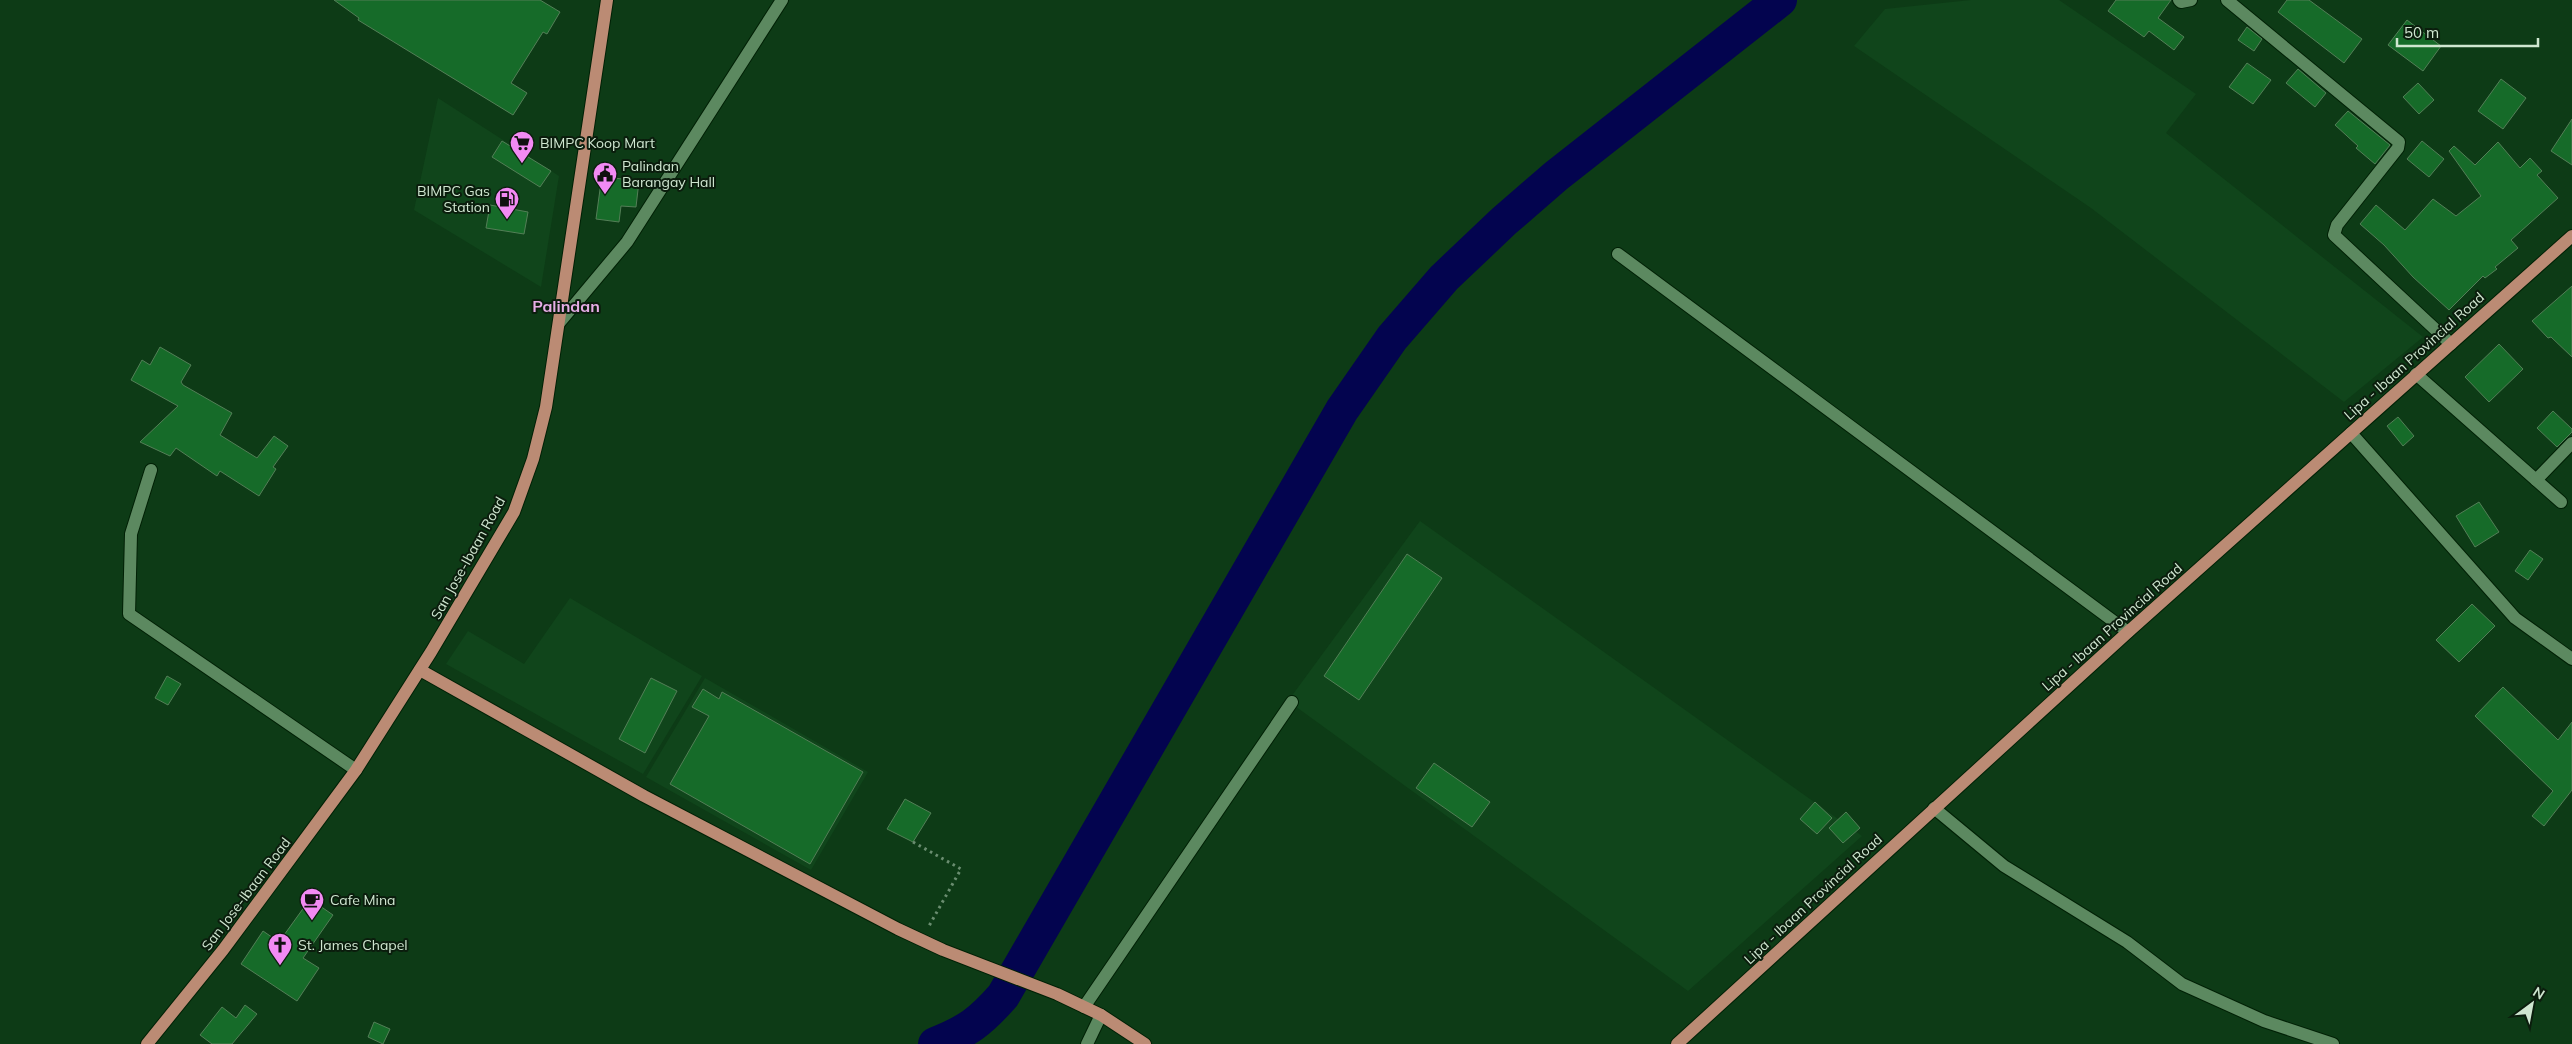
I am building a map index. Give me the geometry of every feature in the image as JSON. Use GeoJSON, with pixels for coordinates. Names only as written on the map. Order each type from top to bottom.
{"type":"FeatureCollection","features":[{"type":"Feature","properties":{"kind":"main road","name":"San Jose-Ibaan Road"},"geometry":{"type":"LineString","coordinates":[[147,1044],[223,950],[356,770],[481,572],[514,512],[533,459],[546,407],[607,0]]}},
{"type":"Feature","properties":{"kind":"main road","name":"Lipa - Ibaan Provincial Road"},"geometry":{"type":"LineString","coordinates":[[1677,1044],[2128,632],[2572,236]]}},
{"type":"Feature","properties":{"kind":"main road"},"geometry":{"type":"LineString","coordinates":[[420,670],[644,796],[921,940],[1084,1007],[1101,1015],[1144,1044]]}},
{"type":"Feature","properties":{"kind":"street"},"geometry":{"type":"LineString","coordinates":[[560,322],[627,242],[782,0]]}},
{"type":"Feature","properties":{"kind":"street"},"geometry":{"type":"LineString","coordinates":[[2178,0],[2181,2],[2191,0]]}},
{"type":"Feature","properties":{"kind":"street"},"geometry":{"type":"LineString","coordinates":[[2228,0],[2399,142],[2398,148],[2337,225],[2334,236],[2451,344]]}},
{"type":"Feature","properties":{"kind":"street"},"geometry":{"type":"LineString","coordinates":[[1618,254],[2128,632]]}},
{"type":"Feature","properties":{"kind":"street"},"geometry":{"type":"LineString","coordinates":[[2416,374],[2561,502]]}},
{"type":"Feature","properties":{"kind":"street"},"geometry":{"type":"LineString","coordinates":[[2351,433],[2515,618],[2572,659]]}},
{"type":"Feature","properties":{"kind":"street"},"geometry":{"type":"LineString","coordinates":[[2536,480],[2572,442]]}},
{"type":"Feature","properties":{"kind":"street"},"geometry":{"type":"LineString","coordinates":[[151,470],[131,534],[129,614],[356,770]]}},
{"type":"Feature","properties":{"kind":"street"},"geometry":{"type":"LineString","coordinates":[[1084,1007],[1292,702]]}},
{"type":"Feature","properties":{"kind":"street"},"geometry":{"type":"LineString","coordinates":[[1934,808],[2004,866],[2127,942],[2182,984],[2264,1021],[2333,1044]]}},
{"type":"Feature","properties":{"kind":"street"},"geometry":{"type":"LineString","coordinates":[[1087,1044],[1101,1015]]}},
{"type":"Feature","properties":{"kind":"path"},"geometry":{"type":"LineString","coordinates":[[913,842],[961,869],[921,940]]}},
{"type":"Feature","properties":{"kind":"shaded area"},"geometry":{"type":"Polygon","coordinates":[[[1971,0],[2059,0],[2196,94],[2166,133],[2423,337],[2344,402],[2091,208],[1854,46],[1885,9],[1971,0]]]}},
{"type":"Feature","properties":{"kind":"shaded area"},"geometry":{"type":"Polygon","coordinates":[[[438,98],[559,176],[541,287],[414,210],[438,98]]]}},
{"type":"Feature","properties":{"kind":"shaded area"},"geometry":{"type":"Polygon","coordinates":[[[1420,521],[1862,836],[1688,991],[1288,701],[1420,521]]]}},
{"type":"Feature","properties":{"kind":"shaded area"},"geometry":{"type":"Polygon","coordinates":[[[570,598],[702,676],[643,774],[446,664],[468,631],[524,664],[570,598]]]}},
{"type":"Feature","properties":{"kind":"shaded area"},"geometry":{"type":"Polygon","coordinates":[[[705,678],[868,772],[811,870],[646,777],[705,678]]]}},
{"type":"Feature","properties":{"kind":"building"},"geometry":{"type":"Polygon","coordinates":[[[334,0],[540,0],[560,12],[547,34],[543,32],[511,83],[527,93],[513,115],[358,20],[359,18],[334,0]]]}},
{"type":"Feature","properties":{"kind":"building"},"geometry":{"type":"Polygon","coordinates":[[[2116,0],[2171,0],[2158,18],[2184,37],[2174,50],[2149,31],[2144,37],[2108,11],[2116,0]]]}},
{"type":"Feature","properties":{"kind":"building"},"geometry":{"type":"Polygon","coordinates":[[[2287,0],[2309,0],[2362,39],[2344,63],[2278,12],[2287,0]]]}},
{"type":"Feature","properties":{"kind":"building"},"geometry":{"type":"Polygon","coordinates":[[[2407,20],[2441,46],[2423,71],[2388,45],[2407,20]]]}},
{"type":"Feature","properties":{"kind":"building"},"geometry":{"type":"Polygon","coordinates":[[[2247,27],[2262,39],[2254,51],[2238,40],[2247,27]]]}},
{"type":"Feature","properties":{"kind":"building"},"geometry":{"type":"Polygon","coordinates":[[[2247,63],[2271,80],[2253,104],[2229,87],[2247,63]]]}},
{"type":"Feature","properties":{"kind":"building"},"geometry":{"type":"Polygon","coordinates":[[[2298,69],[2326,93],[2315,107],[2286,83],[2298,69]]]}},
{"type":"Feature","properties":{"kind":"building"},"geometry":{"type":"Polygon","coordinates":[[[2501,79],[2526,98],[2503,129],[2478,111],[2501,79]]]}},
{"type":"Feature","properties":{"kind":"building"},"geometry":{"type":"Polygon","coordinates":[[[2418,83],[2434,100],[2419,114],[2403,97],[2418,83]]]}},
{"type":"Feature","properties":{"kind":"building"},"geometry":{"type":"Polygon","coordinates":[[[2348,111],[2390,145],[2375,164],[2356,148],[2358,146],[2335,125],[2348,111]]]}},
{"type":"Feature","properties":{"kind":"building"},"geometry":{"type":"Polygon","coordinates":[[[2572,119],[2572,165],[2551,151],[2572,119]]]}},
{"type":"Feature","properties":{"kind":"building","name":"BIMPC Koop Mart"},"geometry":{"type":"Polygon","coordinates":[[[502,141],[551,171],[540,187],[492,157],[502,141]]]}},
{"type":"Feature","properties":{"kind":"building"},"geometry":{"type":"Polygon","coordinates":[[[2422,141],[2444,159],[2429,177],[2407,159],[2422,141]]]}},
{"type":"Feature","properties":{"kind":"building"},"geometry":{"type":"Polygon","coordinates":[[[2498,142],[2520,168],[2530,158],[2542,171],[2537,175],[2558,198],[2511,240],[2518,248],[2495,267],[2497,269],[2485,278],[2483,276],[2449,310],[2413,277],[2384,245],[2360,224],[2376,205],[2405,230],[2433,199],[2456,216],[2481,196],[2449,151],[2454,146],[2475,165],[2498,142]]]}},
{"type":"Feature","properties":{"kind":"building"},"geometry":{"type":"Polygon","coordinates":[[[614,178],[639,181],[636,207],[621,206],[619,222],[596,219],[601,182],[613,184],[614,178]]]}},
{"type":"Feature","properties":{"kind":"building","name":"BIMPC Gas Station"},"geometry":{"type":"Polygon","coordinates":[[[490,205],[528,212],[524,234],[486,228],[490,205]]]}},
{"type":"Feature","properties":{"kind":"building"},"geometry":{"type":"Polygon","coordinates":[[[2572,286],[2572,357],[2551,337],[2548,338],[2532,321],[2572,286]]]}},
{"type":"Feature","properties":{"kind":"building"},"geometry":{"type":"Polygon","coordinates":[[[2499,344],[2523,369],[2489,402],[2465,377],[2499,344]]]}},
{"type":"Feature","properties":{"kind":"building"},"geometry":{"type":"Polygon","coordinates":[[[160,347],[191,365],[181,382],[183,385],[232,413],[220,435],[257,458],[274,436],[288,446],[273,467],[276,469],[259,496],[220,471],[217,476],[176,448],[170,456],[140,442],[178,406],[131,380],[142,360],[150,365],[160,347]]]}},
{"type":"Feature","properties":{"kind":"building"},"geometry":{"type":"Polygon","coordinates":[[[2553,411],[2572,429],[2572,432],[2557,447],[2537,428],[2553,411]]]}},
{"type":"Feature","properties":{"kind":"building"},"geometry":{"type":"Polygon","coordinates":[[[2398,417],[2414,436],[2403,446],[2387,426],[2398,417]]]}},
{"type":"Feature","properties":{"kind":"building"},"geometry":{"type":"Polygon","coordinates":[[[2479,502],[2499,532],[2475,547],[2456,516],[2479,502]]]}},
{"type":"Feature","properties":{"kind":"building"},"geometry":{"type":"Polygon","coordinates":[[[2530,550],[2543,559],[2528,580],[2515,571],[2530,550]]]}},
{"type":"Feature","properties":{"kind":"building"},"geometry":{"type":"Polygon","coordinates":[[[1407,554],[1442,578],[1359,700],[1324,676],[1407,554]]]}},
{"type":"Feature","properties":{"kind":"building"},"geometry":{"type":"Polygon","coordinates":[[[2472,604],[2495,626],[2459,662],[2436,640],[2472,604]]]}},
{"type":"Feature","properties":{"kind":"building"},"geometry":{"type":"Polygon","coordinates":[[[167,676],[181,684],[168,705],[155,698],[167,676]]]}},
{"type":"Feature","properties":{"kind":"building"},"geometry":{"type":"Polygon","coordinates":[[[651,678],[677,691],[645,753],[619,739],[651,678]]]}},
{"type":"Feature","properties":{"kind":"building"},"geometry":{"type":"Polygon","coordinates":[[[2503,687],[2558,740],[2572,722],[2572,790],[2544,826],[2532,816],[2553,791],[2475,716],[2503,687]]]}},
{"type":"Feature","properties":{"kind":"building"},"geometry":{"type":"Polygon","coordinates":[[[703,689],[719,699],[722,692],[863,772],[810,864],[670,784],[709,716],[692,707],[703,689]]]}},
{"type":"Feature","properties":{"kind":"building"},"geometry":{"type":"Polygon","coordinates":[[[1434,763],[1490,802],[1472,827],[1416,788],[1434,763]]]}},
{"type":"Feature","properties":{"kind":"building"},"geometry":{"type":"Polygon","coordinates":[[[905,799],[931,813],[913,842],[887,829],[905,799]]]}},
{"type":"Feature","properties":{"kind":"building"},"geometry":{"type":"Polygon","coordinates":[[[1815,802],[1832,818],[1817,834],[1800,819],[1815,802]]]}},
{"type":"Feature","properties":{"kind":"building"},"geometry":{"type":"Polygon","coordinates":[[[1846,812],[1860,828],[1843,843],[1829,828],[1846,812]]]}},
{"type":"Feature","properties":{"kind":"building","name":"St. James Chapel"},"geometry":{"type":"Polygon","coordinates":[[[310,899],[333,915],[303,958],[319,968],[297,1001],[241,964],[263,931],[279,942],[310,899]]]}},
{"type":"Feature","properties":{"kind":"building"},"geometry":{"type":"Polygon","coordinates":[[[245,1005],[257,1014],[232,1044],[212,1044],[200,1035],[222,1007],[236,1018],[245,1005]]]}},
{"type":"Feature","properties":{"kind":"building"},"geometry":{"type":"Polygon","coordinates":[[[374,1022],[390,1029],[383,1044],[368,1037],[374,1022]]]}},
{"type":"Feature","properties":{"kind":"waterway"},"geometry":{"type":"LineString","coordinates":[[935,1044],[973,1025],[1003,996],[1342,410],[1392,338],[1444,278],[1504,221],[1556,176],[1780,0]]}},
{"type":"Feature","properties":{"kind":"place","name":"BIMPC Koop Mart"},"geometry":{"type":"Point","coordinates":[522,164]}},
{"type":"Feature","properties":{"kind":"place","name":"Palindan Barangay Hall"},"geometry":{"type":"Point","coordinates":[605,195]}},
{"type":"Feature","properties":{"kind":"place","name":"BIMPC Gas Station"},"geometry":{"type":"Point","coordinates":[507,220]}},
{"type":"Feature","properties":{"kind":"place","name":"Cafe Mina"},"geometry":{"type":"Point","coordinates":[312,921]}},
{"type":"Feature","properties":{"kind":"place","name":"St. James Chapel"},"geometry":{"type":"Point","coordinates":[280,966]}},
{"type":"Feature","properties":{"kind":"district","name":"Palindan"},"geometry":{"type":"Point","coordinates":[566,306]}}]}
